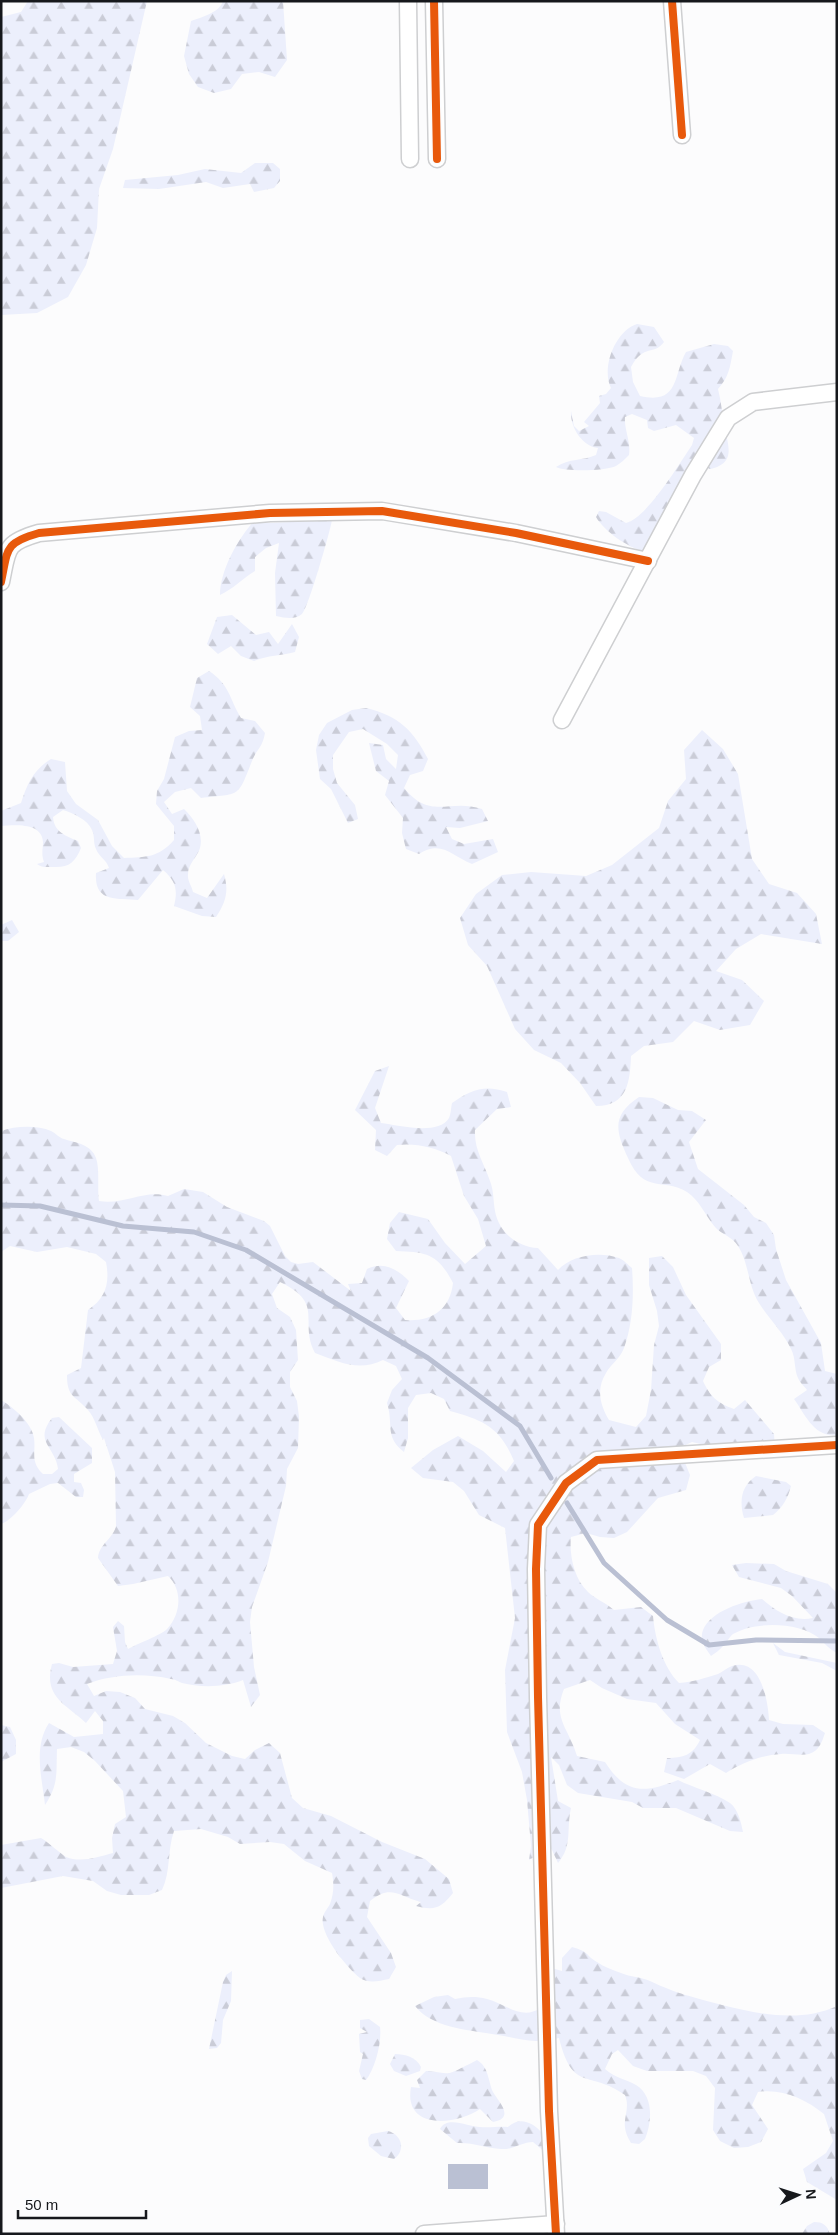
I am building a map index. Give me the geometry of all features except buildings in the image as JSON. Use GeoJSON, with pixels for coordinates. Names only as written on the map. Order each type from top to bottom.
{"type":"FeatureCollection","features":[{"type":"Feature","properties":{"kind":"street"},"geometry":{"type":"LineString","coordinates":[[408,1],[410,159]]}},
{"type":"Feature","properties":{"kind":"street"},"geometry":{"type":"LineString","coordinates":[[434,1],[437,159]]}},
{"type":"Feature","properties":{"kind":"street"},"geometry":{"type":"LineString","coordinates":[[672,1],[682,135]]}},
{"type":"Feature","properties":{"kind":"street"},"geometry":{"type":"LineString","coordinates":[[562,720],[693,475],[728,418],[754,402],[837,392]]}},
{"type":"Feature","properties":{"kind":"street"},"geometry":{"type":"LineString","coordinates":[[1,582],[8,549],[19,539],[39,533],[325,511],[382,511],[516,533],[648,561]]}},
{"type":"Feature","properties":{"kind":"street"},"geometry":{"type":"LineString","coordinates":[[424,2234],[556,2229],[549,2101],[538,1697],[536,1569],[538,1525],[566,1483],[597,1460],[837,1445]]}},
{"type":"Feature","properties":{"kind":"green space"},"geometry":{"type":"Polygon","coordinates":[[[28,1],[147,1],[113,149],[99,189],[97,228],[86,265],[68,297],[37,313],[1,315],[1,17],[21,12],[28,1]]]}},
{"type":"Feature","properties":{"kind":"green space"},"geometry":{"type":"Polygon","coordinates":[[[223,1],[283,1],[287,60],[275,77],[259,72],[242,74],[231,89],[214,93],[198,87],[189,74],[184,56],[191,21],[214,12],[223,1]]]}},
{"type":"Feature","properties":{"kind":"green space"},"geometry":{"type":"Polygon","coordinates":[[[255,163],[273,163],[280,169],[280,181],[274,188],[254,192],[250,184],[223,188],[206,182],[159,189],[123,188],[125,180],[178,175],[205,169],[241,173],[255,163]]]}},
{"type":"Feature","properties":{"kind":"green space"},"geometry":{"type":"Polygon","coordinates":[[[637,324],[654,327],[664,342],[660,346],[640,355],[631,367],[633,382],[640,396],[653,398],[669,392],[686,352],[714,344],[728,346],[733,351],[727,376],[718,389],[729,451],[728,457],[719,466],[710,469],[704,466],[686,474],[681,480],[644,551],[617,538],[596,517],[599,511],[606,512],[626,523],[643,512],[671,477],[692,445],[694,438],[676,425],[654,431],[648,428],[647,420],[632,414],[625,417],[629,455],[618,465],[611,468],[586,470],[568,470],[556,467],[566,462],[596,455],[598,448],[582,440],[574,426],[579,431],[589,426],[584,422],[600,403],[599,396],[606,394],[611,388],[608,380],[609,361],[616,342],[622,334],[637,324]]]}},
{"type":"Feature","properties":{"kind":"green space"},"geometry":{"type":"Polygon","coordinates":[[[255,520],[269,523],[332,520],[309,599],[305,609],[299,616],[290,618],[276,616],[275,573],[279,543],[266,548],[255,557],[255,571],[220,595],[223,576],[231,555],[242,536],[255,520]]]}},
{"type":"Feature","properties":{"kind":"green space"},"geometry":{"type":"Polygon","coordinates":[[[232,615],[256,635],[269,632],[278,644],[292,624],[299,637],[295,652],[254,661],[241,656],[231,646],[218,654],[207,644],[217,617],[232,615]]]}},
{"type":"Feature","properties":{"kind":"green space"},"geometry":{"type":"Polygon","coordinates":[[[209,671],[221,681],[241,718],[255,721],[265,733],[243,782],[236,792],[201,798],[191,788],[175,792],[164,802],[172,814],[184,809],[195,822],[201,837],[200,848],[188,872],[188,879],[193,892],[207,898],[224,874],[226,896],[216,917],[202,916],[174,906],[175,886],[171,878],[163,870],[138,900],[108,897],[103,894],[96,883],[96,873],[109,868],[96,849],[90,826],[80,817],[71,813],[63,810],[53,817],[58,830],[78,841],[81,848],[73,861],[63,867],[44,867],[37,864],[44,862],[42,854],[43,842],[38,831],[27,826],[1,826],[1,811],[21,803],[36,772],[51,759],[65,762],[67,791],[76,804],[98,820],[112,846],[124,858],[145,857],[163,850],[174,840],[174,826],[156,804],[157,791],[164,779],[175,737],[189,731],[202,730],[200,716],[190,707],[197,678],[209,671]]]}},
{"type":"Feature","properties":{"kind":"green space"},"geometry":{"type":"Polygon","coordinates":[[[366,708],[388,715],[404,726],[417,740],[428,759],[423,771],[410,775],[404,788],[423,804],[441,807],[470,806],[482,809],[488,821],[460,828],[446,827],[452,839],[464,844],[493,839],[498,852],[472,864],[446,850],[434,848],[419,854],[406,849],[402,833],[403,818],[385,795],[389,781],[376,771],[369,743],[383,745],[386,759],[396,769],[398,755],[387,744],[363,729],[349,732],[333,755],[333,769],[337,783],[355,805],[358,819],[348,823],[331,789],[320,779],[316,750],[319,735],[327,723],[352,710],[366,708]]]}},
{"type":"Feature","properties":{"kind":"green space"},"geometry":{"type":"Polygon","coordinates":[[[702,730],[723,749],[738,774],[752,859],[769,884],[797,893],[816,914],[822,944],[761,934],[736,949],[716,971],[742,980],[764,1001],[750,1025],[720,1030],[694,1021],[673,1042],[644,1046],[631,1056],[628,1083],[621,1097],[607,1105],[596,1106],[580,1083],[561,1063],[534,1050],[515,1029],[487,966],[468,945],[460,918],[476,894],[502,875],[531,872],[586,876],[612,865],[659,828],[668,801],[686,779],[684,750],[702,730]]]}},
{"type":"Feature","properties":{"kind":"green space"},"geometry":{"type":"Polygon","coordinates":[[[12,920],[19,932],[8,941],[1,941],[1,925],[12,920]]]}},
{"type":"Feature","properties":{"kind":"green space"},"geometry":{"type":"Polygon","coordinates":[[[389,1066],[375,1108],[381,1123],[417,1128],[436,1127],[449,1118],[452,1103],[465,1095],[485,1089],[507,1092],[511,1107],[497,1109],[475,1130],[478,1150],[493,1192],[497,1219],[505,1232],[523,1245],[538,1248],[558,1270],[570,1261],[595,1255],[619,1258],[632,1268],[632,1309],[627,1338],[622,1352],[603,1379],[600,1391],[601,1403],[609,1420],[636,1427],[646,1416],[651,1390],[654,1345],[659,1326],[657,1311],[649,1285],[649,1258],[662,1256],[673,1267],[686,1295],[721,1344],[721,1360],[709,1367],[703,1381],[711,1395],[734,1409],[745,1400],[774,1434],[775,1448],[717,1448],[692,1442],[679,1448],[690,1475],[686,1490],[658,1498],[627,1532],[614,1538],[586,1533],[571,1537],[571,1551],[576,1574],[588,1592],[614,1610],[641,1607],[653,1616],[664,1661],[679,1683],[718,1674],[732,1666],[742,1665],[750,1668],[761,1682],[767,1702],[769,1720],[783,1724],[813,1725],[825,1733],[818,1748],[809,1754],[767,1756],[745,1763],[726,1773],[710,1764],[684,1779],[664,1772],[667,1758],[687,1755],[700,1740],[675,1724],[656,1703],[627,1699],[602,1688],[590,1680],[564,1689],[560,1708],[561,1716],[577,1756],[605,1762],[621,1781],[629,1786],[646,1789],[678,1780],[718,1796],[730,1803],[735,1809],[743,1832],[730,1831],[676,1808],[643,1808],[632,1802],[578,1793],[567,1785],[559,1765],[551,1757],[558,1801],[571,1808],[566,1850],[558,1863],[552,1850],[543,1839],[541,1853],[529,1860],[531,1846],[527,1800],[522,1772],[507,1732],[505,1670],[515,1618],[505,1528],[479,1515],[464,1491],[453,1482],[423,1478],[411,1468],[433,1450],[458,1436],[483,1451],[506,1472],[514,1461],[509,1449],[503,1440],[489,1427],[472,1418],[450,1411],[444,1399],[431,1393],[416,1395],[408,1408],[408,1438],[404,1452],[394,1441],[387,1403],[392,1390],[402,1379],[396,1366],[383,1360],[366,1365],[349,1364],[315,1353],[309,1332],[307,1306],[294,1290],[280,1282],[272,1294],[277,1308],[290,1317],[296,1330],[298,1360],[290,1372],[290,1387],[297,1401],[299,1417],[298,1448],[287,1469],[286,1486],[268,1562],[252,1607],[250,1622],[254,1667],[260,1695],[251,1707],[243,1680],[229,1684],[205,1686],[189,1685],[174,1679],[139,1675],[118,1676],[87,1684],[94,1696],[106,1691],[120,1692],[135,1698],[145,1709],[173,1716],[185,1723],[206,1743],[232,1756],[245,1759],[255,1750],[269,1743],[280,1753],[292,1798],[303,1808],[331,1816],[382,1842],[425,1859],[449,1879],[453,1893],[445,1902],[437,1907],[416,1906],[421,1902],[389,1892],[377,1896],[370,1901],[367,1917],[391,1953],[396,1967],[389,1979],[370,1981],[363,1980],[348,1967],[335,1950],[325,1932],[323,1917],[332,1896],[332,1873],[305,1861],[284,1844],[270,1842],[240,1844],[228,1837],[201,1829],[174,1831],[165,1883],[162,1890],[149,1895],[121,1895],[107,1891],[93,1881],[63,1876],[1,1888],[1,1845],[41,1838],[66,1857],[72,1859],[90,1859],[113,1853],[112,1838],[115,1824],[126,1817],[123,1791],[84,1752],[71,1747],[57,1749],[55,1784],[45,1805],[40,1752],[44,1732],[49,1723],[74,1737],[103,1734],[103,1721],[95,1711],[86,1723],[58,1699],[51,1684],[52,1664],[59,1663],[73,1667],[113,1664],[117,1651],[113,1627],[118,1621],[124,1626],[125,1642],[128,1649],[167,1629],[175,1616],[178,1595],[173,1582],[168,1576],[118,1586],[98,1558],[101,1549],[112,1535],[116,1526],[115,1472],[104,1438],[103,1440],[90,1413],[70,1392],[67,1375],[81,1368],[88,1310],[103,1295],[107,1283],[106,1262],[96,1254],[67,1247],[37,1252],[10,1246],[1,1252],[1,1131],[19,1127],[39,1128],[51,1131],[62,1138],[87,1147],[94,1153],[97,1162],[99,1201],[118,1201],[151,1194],[168,1196],[184,1189],[203,1192],[227,1207],[264,1221],[270,1226],[285,1256],[291,1262],[298,1264],[313,1262],[351,1291],[348,1284],[362,1283],[367,1269],[385,1266],[395,1270],[409,1281],[396,1308],[405,1320],[423,1319],[438,1312],[443,1307],[448,1300],[453,1283],[448,1273],[437,1260],[416,1252],[396,1251],[387,1239],[390,1223],[399,1212],[428,1219],[445,1243],[465,1264],[486,1246],[478,1219],[464,1196],[451,1156],[438,1150],[418,1145],[397,1145],[387,1156],[375,1150],[376,1130],[355,1110],[375,1071],[389,1066]]]}},
{"type":"Feature","properties":{"kind":"green space"},"geometry":{"type":"Polygon","coordinates":[[[639,1097],[653,1098],[678,1110],[692,1111],[706,1120],[689,1142],[698,1169],[744,1205],[754,1217],[766,1223],[774,1235],[776,1249],[786,1280],[821,1343],[825,1371],[837,1374],[837,1435],[822,1433],[816,1429],[806,1418],[794,1399],[807,1390],[798,1378],[793,1353],[788,1343],[755,1296],[742,1253],[736,1243],[715,1227],[699,1204],[687,1192],[647,1181],[634,1169],[620,1139],[618,1124],[624,1110],[639,1097]]]}},
{"type":"Feature","properties":{"kind":"green space"},"geometry":{"type":"Polygon","coordinates":[[[1,1400],[16,1411],[30,1427],[34,1438],[36,1465],[43,1474],[52,1474],[58,1469],[54,1455],[45,1439],[47,1426],[52,1418],[59,1417],[92,1448],[92,1463],[74,1474],[74,1482],[81,1483],[84,1490],[83,1497],[76,1497],[58,1483],[50,1484],[29,1494],[18,1511],[1,1524],[1,1400]]]}},
{"type":"Feature","properties":{"kind":"green space"},"geometry":{"type":"Polygon","coordinates":[[[756,1476],[786,1482],[791,1486],[790,1490],[787,1498],[773,1515],[744,1518],[742,1494],[747,1484],[756,1476]]]}},
{"type":"Feature","properties":{"kind":"green space"},"geometry":{"type":"Polygon","coordinates":[[[746,1563],[774,1564],[786,1571],[828,1584],[837,1593],[837,1653],[819,1638],[800,1629],[789,1626],[765,1625],[733,1634],[711,1656],[702,1641],[703,1630],[713,1617],[728,1608],[762,1599],[786,1615],[799,1619],[813,1618],[792,1596],[781,1588],[739,1577],[732,1565],[746,1563]]]}},
{"type":"Feature","properties":{"kind":"green space"},"geometry":{"type":"Polygon","coordinates":[[[773,1643],[785,1652],[837,1663],[837,1671],[822,1663],[779,1655],[773,1643]]]}},
{"type":"Feature","properties":{"kind":"green space"},"geometry":{"type":"Polygon","coordinates":[[[1,1725],[10,1727],[16,1740],[16,1754],[1,1762],[1,1725]]]}},
{"type":"Feature","properties":{"kind":"green space"},"geometry":{"type":"Polygon","coordinates":[[[572,1947],[585,1952],[593,1960],[625,1974],[647,1980],[685,1995],[722,2005],[765,2014],[794,2016],[823,2011],[837,2006],[837,2200],[807,2182],[803,2169],[826,2153],[833,2141],[824,2114],[801,2099],[784,2093],[758,2092],[752,2105],[768,2129],[761,2142],[748,2147],[734,2148],[720,2141],[713,2130],[715,2088],[706,2076],[693,2071],[647,2071],[633,2066],[618,2050],[612,2054],[605,2069],[636,2085],[642,2090],[649,2102],[650,2117],[645,2139],[639,2144],[631,2143],[625,2129],[627,2101],[625,2095],[612,2087],[577,2074],[570,2067],[564,2055],[559,2038],[539,2041],[526,2040],[454,2027],[432,2020],[415,2006],[434,1997],[448,1995],[455,1999],[483,1998],[520,2012],[533,2012],[540,2008],[541,1988],[536,1975],[548,1967],[562,1971],[562,1958],[572,1947]]]}},
{"type":"Feature","properties":{"kind":"green space"},"geometry":{"type":"Polygon","coordinates":[[[232,1971],[231,2001],[223,2020],[221,2043],[217,2048],[209,2049],[223,1982],[226,1975],[232,1971]]]}},
{"type":"Feature","properties":{"kind":"green space"},"geometry":{"type":"Polygon","coordinates":[[[369,2019],[380,2027],[380,2040],[377,2055],[366,2080],[362,2079],[359,2071],[363,2054],[360,2052],[359,2034],[367,2032],[360,2028],[360,2020],[369,2019]]]}},
{"type":"Feature","properties":{"kind":"green space"},"geometry":{"type":"Polygon","coordinates":[[[395,2054],[413,2058],[421,2067],[420,2071],[406,2076],[394,2071],[390,2064],[395,2054]]]}},
{"type":"Feature","properties":{"kind":"green space"},"geometry":{"type":"Polygon","coordinates":[[[477,2060],[484,2066],[493,2092],[504,2109],[503,2117],[500,2120],[493,2122],[480,2109],[446,2121],[423,2118],[415,2111],[411,2101],[411,2087],[420,2088],[417,2080],[426,2071],[449,2073],[477,2060]]]}},
{"type":"Feature","properties":{"kind":"green space"},"geometry":{"type":"Polygon","coordinates":[[[550,2111],[553,2190],[548,2191],[545,2182],[546,2153],[533,2142],[505,2149],[457,2143],[440,2129],[443,2125],[453,2122],[475,2127],[508,2127],[521,2121],[530,2123],[542,2133],[541,2112],[550,2111]]]}},
{"type":"Feature","properties":{"kind":"green space"},"geometry":{"type":"Polygon","coordinates":[[[388,2131],[397,2136],[401,2143],[400,2151],[394,2159],[381,2156],[369,2146],[368,2138],[371,2134],[388,2131]]]}},
{"type":"Feature","properties":{"kind":"green space"},"geometry":{"type":"Polygon","coordinates":[[[814,2222],[828,2228],[830,2234],[802,2234],[807,2226],[814,2222]]]}},
{"type":"Feature","properties":{"kind":"water"},"geometry":{"type":"Polygon","coordinates":[[[448,2164],[488,2164],[488,2189],[448,2189],[448,2164]]]}},
{"type":"Feature","properties":{"kind":"waterway"},"geometry":{"type":"LineString","coordinates":[[1,1205],[40,1206],[123,1226],[194,1232],[246,1250],[428,1358],[520,1426],[551,1478]]}},
{"type":"Feature","properties":{"kind":"waterway"},"geometry":{"type":"LineString","coordinates":[[567,1503],[604,1563],[667,1620],[709,1645],[756,1640],[837,1641]]}},
{"type":"Feature","properties":{"kind":"cycle path"},"geometry":{"type":"LineString","coordinates":[[434,1],[437,159]]}},
{"type":"Feature","properties":{"kind":"cycle path"},"geometry":{"type":"LineString","coordinates":[[672,1],[682,135]]}},
{"type":"Feature","properties":{"kind":"cycle path"},"geometry":{"type":"LineString","coordinates":[[1,582],[7,555],[13,544],[39,533],[270,513],[382,511],[516,533],[648,561]]}},
{"type":"Feature","properties":{"kind":"cycle path"},"geometry":{"type":"LineString","coordinates":[[556,2234],[549,2111],[538,1697],[536,1569],[538,1525],[566,1483],[597,1460],[837,1445]]}}]}
